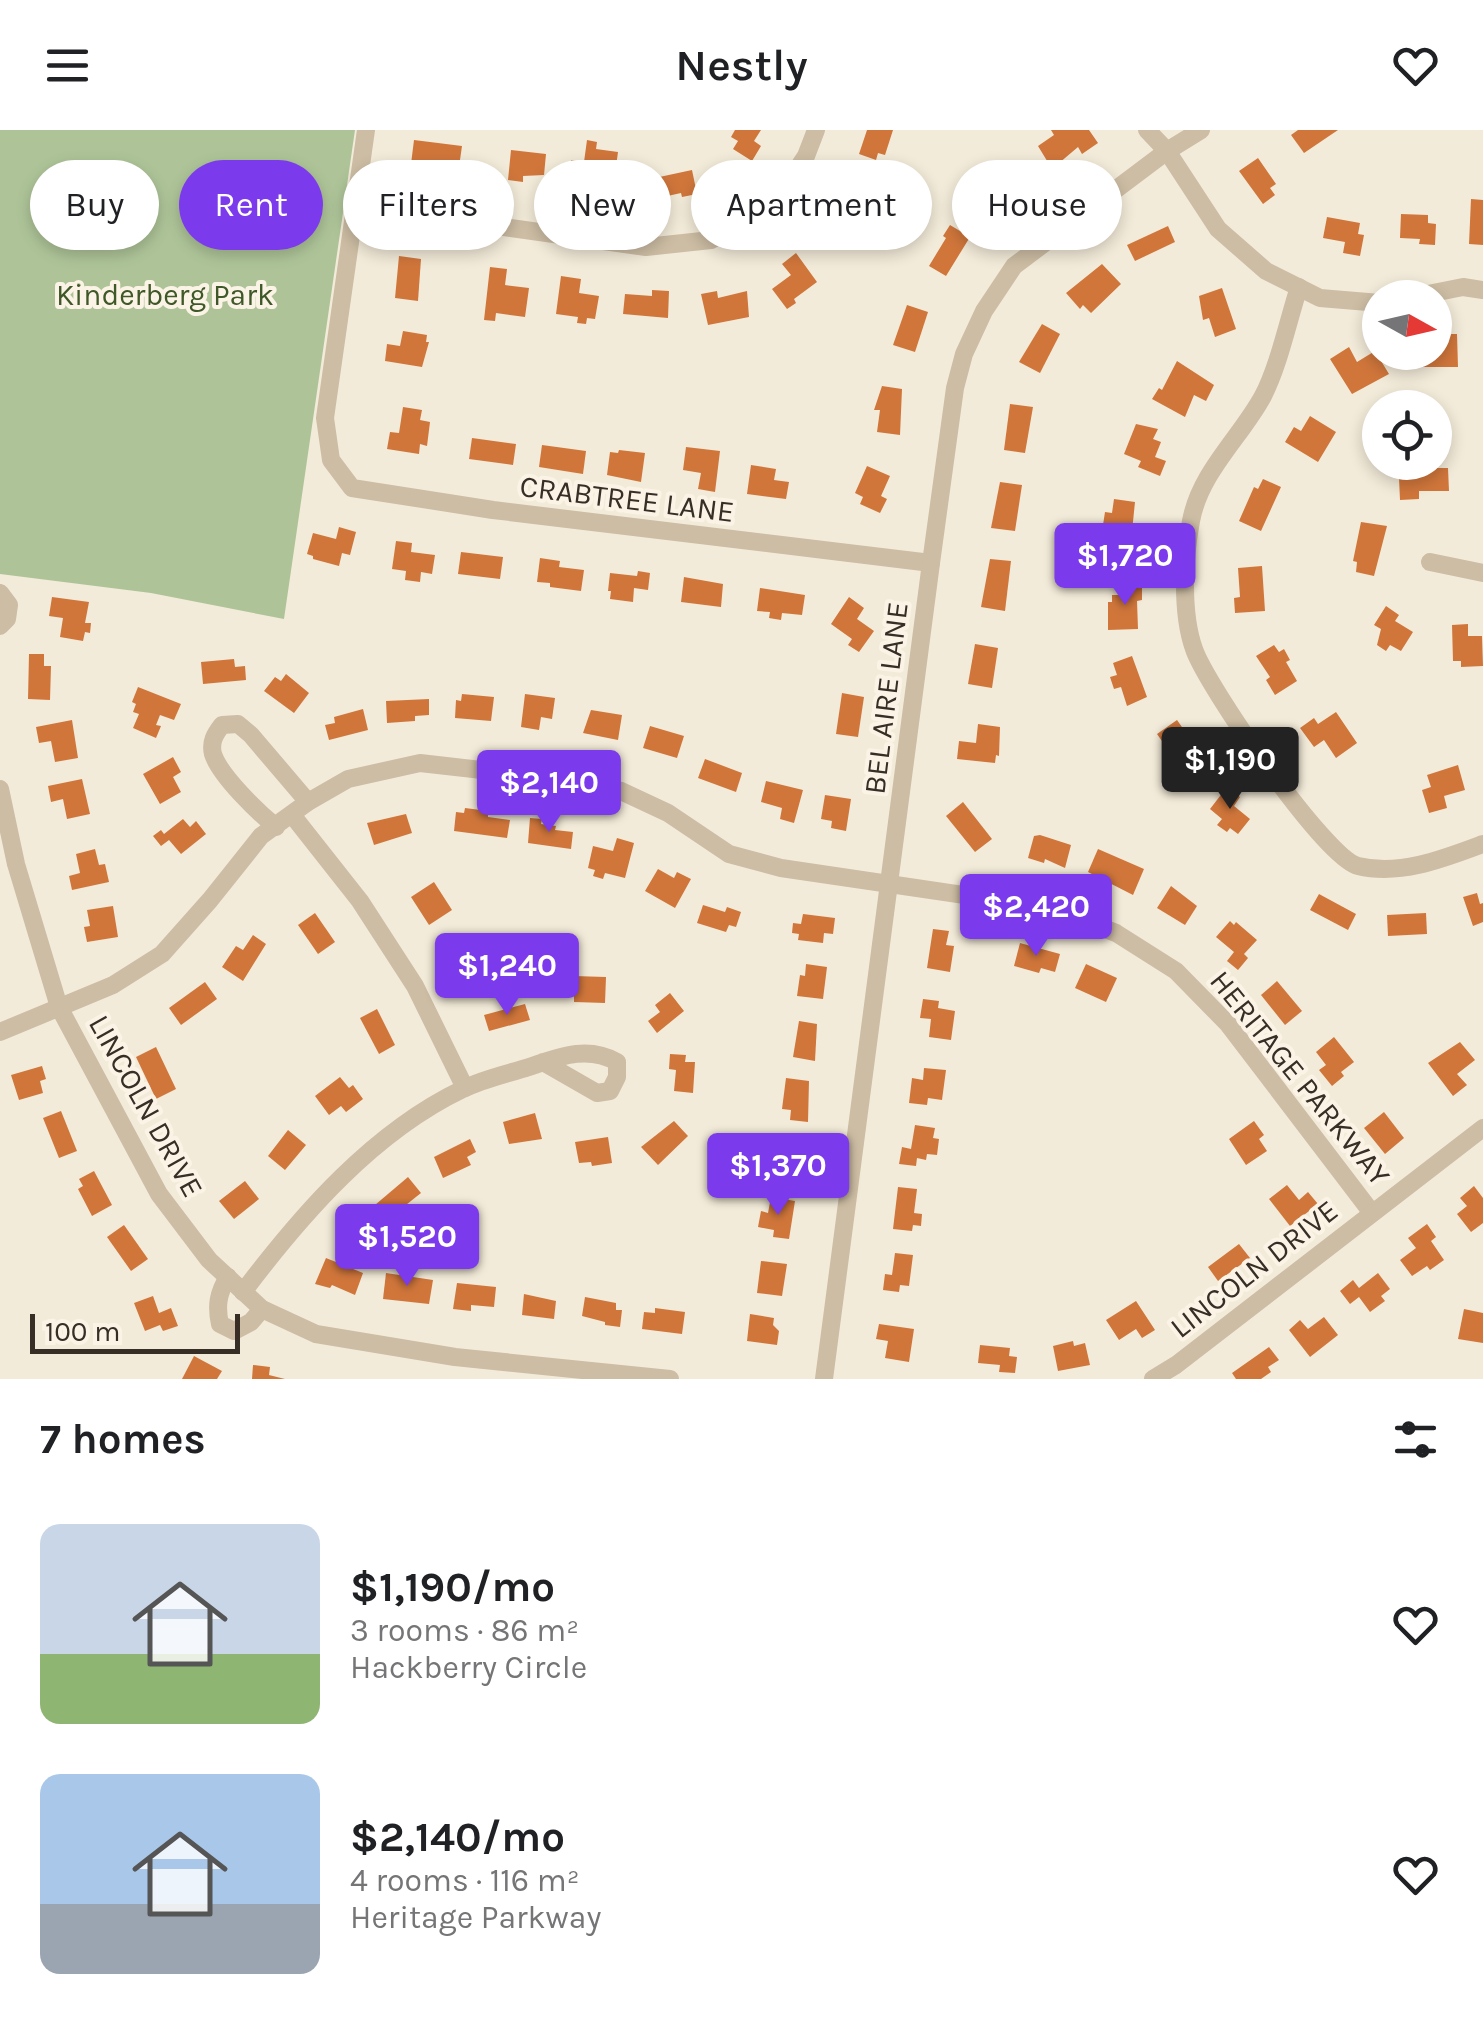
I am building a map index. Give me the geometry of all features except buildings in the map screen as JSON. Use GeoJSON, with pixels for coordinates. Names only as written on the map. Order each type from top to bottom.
{"type":"FeatureCollection","features":[{"type":"Feature","properties":{"kind":"street"},"geometry":{"type":"LineString","coordinates":[[362,160],[366,130]]}},
{"type":"Feature","properties":{"kind":"street"},"geometry":{"type":"LineString","coordinates":[[514,228],[646,247],[711,240],[773,206],[806,156],[816,130]]}},
{"type":"Feature","properties":{"kind":"street"},"geometry":{"type":"LineString","coordinates":[[1148,130],[1167,151],[1218,229],[1266,271],[1320,298],[1362,302]]}},
{"type":"Feature","properties":{"kind":"street","name":"BEL AIRE LANE"},"geometry":{"type":"LineString","coordinates":[[824,1379],[931,563],[964,354],[984,311],[1014,266],[1167,151],[1201,130]]}},
{"type":"Feature","properties":{"kind":"street","name":"CRABTREE LANE"},"geometry":{"type":"LineString","coordinates":[[349,250],[325,418],[332,460],[352,488],[404,498],[931,563]]}},
{"type":"Feature","properties":{"kind":"street"},"geometry":{"type":"LineString","coordinates":[[1300,287],[1263,395],[1221,454],[1192,516],[1184,582],[1194,649],[1223,702],[1318,834],[1353,865],[1393,871],[1483,844]]}},
{"type":"Feature","properties":{"kind":"street"},"geometry":{"type":"LineString","coordinates":[[1452,289],[1483,290]]}},
{"type":"Feature","properties":{"kind":"street"},"geometry":{"type":"LineString","coordinates":[[1430,562],[1483,573]]}},
{"type":"Feature","properties":{"kind":"street"},"geometry":{"type":"LineString","coordinates":[[0,593],[10,605],[8,619],[0,626]]}},
{"type":"Feature","properties":{"kind":"street"},"geometry":{"type":"LineString","coordinates":[[276,826],[242,792],[213,754],[213,737],[222,725],[238,724],[252,735],[308,802]]}},
{"type":"Feature","properties":{"kind":"street","name":"HERITAGE PARKWAY"},"geometry":{"type":"LineString","coordinates":[[0,1032],[113,985],[162,954],[260,836],[348,780],[420,763],[525,775],[622,791],[668,812],[729,854],[781,868],[1052,908],[1116,933],[1176,971],[1228,1024],[1372,1212]]}},
{"type":"Feature","properties":{"kind":"street","name":"LINCOLN DRIVE"},"geometry":{"type":"LineString","coordinates":[[0,789],[16,864],[59,1007],[159,1194],[208,1260],[262,1309],[316,1334],[455,1357],[670,1379]]}},
{"type":"Feature","properties":{"kind":"street"},"geometry":{"type":"LineString","coordinates":[[293,816],[360,900],[415,986],[465,1088]]}},
{"type":"Feature","properties":{"kind":"street"},"geometry":{"type":"LineString","coordinates":[[243,1292],[294,1226],[344,1176],[416,1115],[465,1088],[543,1062]]}},
{"type":"Feature","properties":{"kind":"street","name":"LINCOLN DRIVE"},"geometry":{"type":"LineString","coordinates":[[1153,1379],[1483,1128]]}},
{"type":"Feature","properties":{"kind":"street"},"geometry":{"type":"LineString","coordinates":[[228,1278],[220,1288],[216,1307],[220,1324],[234,1332],[251,1322],[262,1309]]}},
{"type":"Feature","properties":{"kind":"green space","name":"Kinderberg Park"},"geometry":{"type":"Polygon","coordinates":[[[0,130],[355,130],[351,160],[343,160],[343,213],[284,619],[151,593],[0,574],[0,130]]]}}]}
